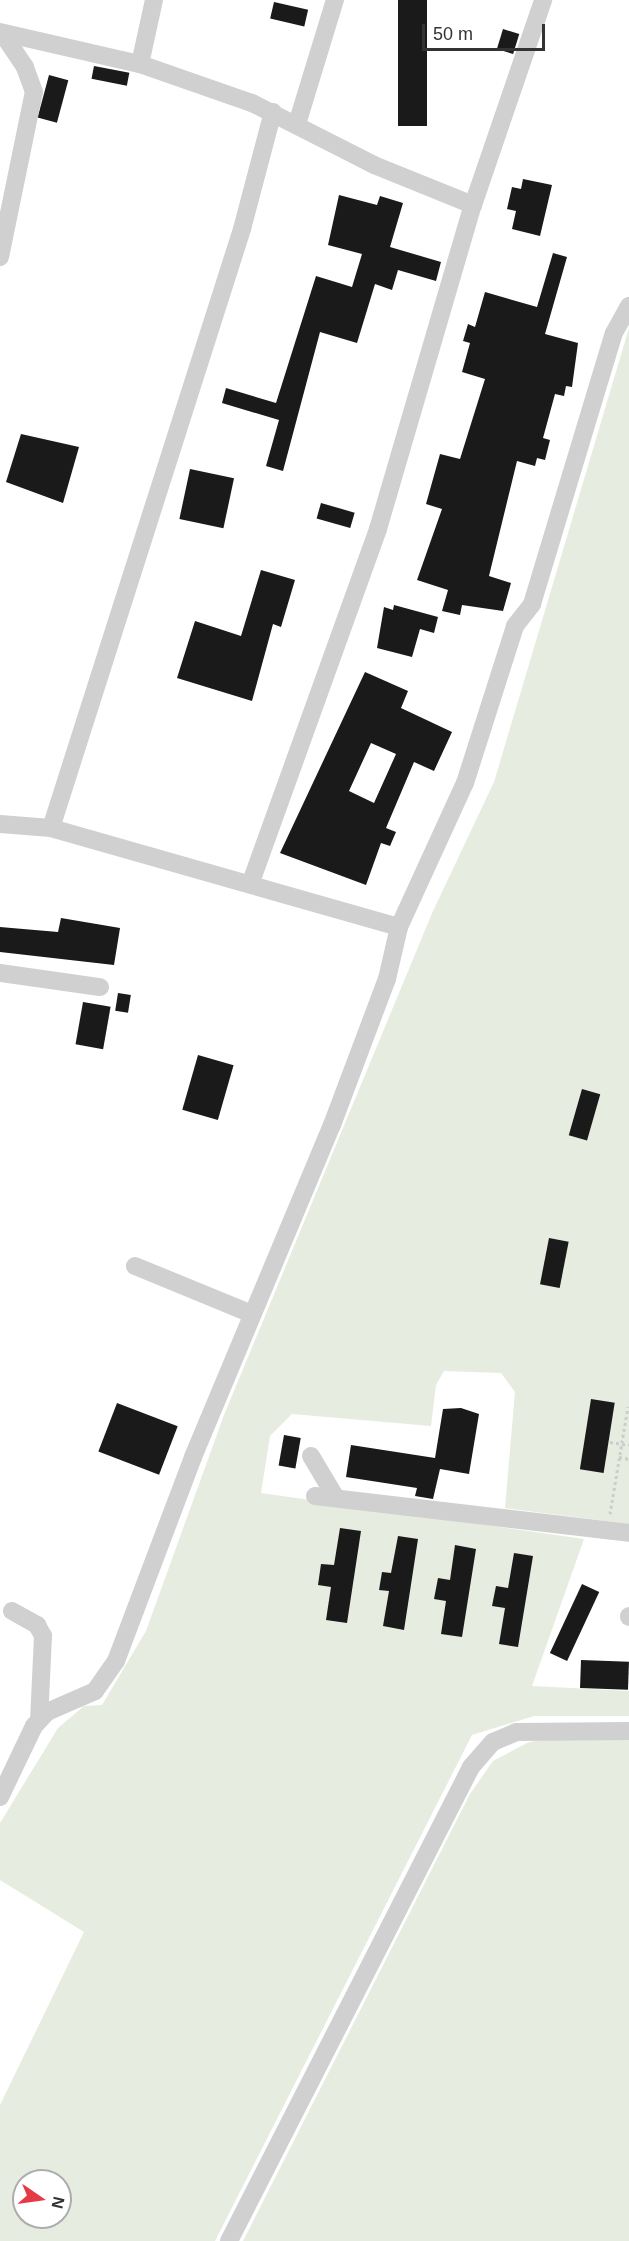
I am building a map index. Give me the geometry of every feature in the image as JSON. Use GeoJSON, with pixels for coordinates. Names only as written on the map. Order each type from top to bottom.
{"type":"FeatureCollection","features":[{"type":"Feature","properties":{"kind":"street"},"geometry":{"type":"LineString","coordinates":[[140,64],[154,0]]}},
{"type":"Feature","properties":{"kind":"street"},"geometry":{"type":"LineString","coordinates":[[297,124],[335,0]]}},
{"type":"Feature","properties":{"kind":"street"},"geometry":{"type":"LineString","coordinates":[[251,882],[378,529],[473,205],[543,0]]}},
{"type":"Feature","properties":{"kind":"street"},"geometry":{"type":"LineString","coordinates":[[2,33],[140,64],[273,112],[374,165],[473,205]]}},
{"type":"Feature","properties":{"kind":"street"},"geometry":{"type":"LineString","coordinates":[[0,256],[34,92],[2,33]]}},
{"type":"Feature","properties":{"kind":"street"},"geometry":{"type":"LineString","coordinates":[[51,828],[242,229],[273,112]]}},
{"type":"Feature","properties":{"kind":"street"},"geometry":{"type":"LineString","coordinates":[[39,1720],[95,1691],[116,1661],[387,979],[399,927],[465,783],[515,626],[532,604],[614,333],[629,306]]}},
{"type":"Feature","properties":{"kind":"street"},"geometry":{"type":"LineString","coordinates":[[0,824],[51,828],[251,882],[399,927]]}},
{"type":"Feature","properties":{"kind":"street"},"geometry":{"type":"LineString","coordinates":[[0,973],[100,987]]}},
{"type":"Feature","properties":{"kind":"street"},"geometry":{"type":"LineString","coordinates":[[135,1266],[252,1314]]}},
{"type":"Feature","properties":{"kind":"street"},"geometry":{"type":"LineString","coordinates":[[311,1456],[336,1498]]}},
{"type":"Feature","properties":{"kind":"street"},"geometry":{"type":"LineString","coordinates":[[315,1496],[629,1533]]}},
{"type":"Feature","properties":{"kind":"street"},"geometry":{"type":"LineString","coordinates":[[0,1797],[39,1720],[43,1636],[37,1625],[12,1611]]}},
{"type":"Feature","properties":{"kind":"street"},"geometry":{"type":"LineString","coordinates":[[229,2241],[471,1767],[493,1742],[516,1732],[629,1731]]}},
{"type":"Feature","properties":{"kind":"path"},"geometry":{"type":"LineString","coordinates":[[607,1530],[628,1407]]}},
{"type":"Feature","properties":{"kind":"path"},"geometry":{"type":"LineString","coordinates":[[610,1442],[629,1445]]}},
{"type":"Feature","properties":{"kind":"path"},"geometry":{"type":"LineString","coordinates":[[619,1457],[629,1459]]}},
{"type":"Feature","properties":{"kind":"shaded area"},"geometry":{"type":"Polygon","coordinates":[[[629,328],[629,1524],[505,1508],[515,1392],[501,1373],[444,1371],[436,1385],[431,1426],[292,1414],[270,1436],[261,1493],[584,1539],[532,1686],[629,1691],[629,1716],[534,1716],[472,1735],[215,2241],[0,2241],[0,2105],[84,1932],[0,1880],[0,1823],[58,1728],[84,1706],[102,1705],[146,1631],[224,1415],[433,911],[494,782],[629,328]]]}},
{"type":"Feature","properties":{"kind":"shaded area"},"geometry":{"type":"Polygon","coordinates":[[[562,1734],[629,1736],[629,2241],[243,2241],[470,1794],[493,1761],[527,1743],[562,1734]]]}},
{"type":"Feature","properties":{"kind":"building"},"geometry":{"type":"Polygon","coordinates":[[[398,0],[427,0],[427,126],[398,126],[398,0]]]}},
{"type":"Feature","properties":{"kind":"building"},"geometry":{"type":"Polygon","coordinates":[[[274,2],[308,10],[304,26],[270,19],[274,2]]]}},
{"type":"Feature","properties":{"kind":"building"},"geometry":{"type":"Polygon","coordinates":[[[503,29],[519,34],[513,54],[497,49],[503,29]]]}},
{"type":"Feature","properties":{"kind":"building"},"geometry":{"type":"Polygon","coordinates":[[[94,66],[129,73],[127,86],[92,79],[94,66]]]}},
{"type":"Feature","properties":{"kind":"building"},"geometry":{"type":"Polygon","coordinates":[[[49,75],[68,80],[57,123],[38,118],[49,75]]]}},
{"type":"Feature","properties":{"kind":"building"},"geometry":{"type":"Polygon","coordinates":[[[523,179],[552,185],[540,236],[512,229],[516,211],[507,209],[512,187],[521,189],[523,179]]]}},
{"type":"Feature","properties":{"kind":"building"},"geometry":{"type":"Polygon","coordinates":[[[339,195],[377,205],[380,196],[403,203],[390,247],[441,262],[436,281],[398,270],[392,290],[375,284],[357,343],[320,332],[283,471],[266,466],[279,420],[222,403],[226,388],[276,403],[316,276],[352,287],[362,254],[328,245],[339,195]]]}},
{"type":"Feature","properties":{"kind":"building"},"geometry":{"type":"Polygon","coordinates":[[[553,253],[567,257],[545,334],[578,343],[572,387],[566,386],[564,396],[555,394],[543,438],[550,440],[545,460],[537,458],[535,466],[517,461],[489,576],[511,583],[503,611],[462,605],[460,615],[442,611],[448,590],[417,580],[442,509],[426,504],[440,454],[460,459],[485,379],[462,372],[470,343],[463,341],[468,324],[475,327],[485,292],[537,307],[553,253]]]}},
{"type":"Feature","properties":{"kind":"building"},"geometry":{"type":"Polygon","coordinates":[[[21,434],[79,447],[63,503],[6,482],[21,434]]]}},
{"type":"Feature","properties":{"kind":"building"},"geometry":{"type":"Polygon","coordinates":[[[190,469],[234,478],[223,528],[179,519],[190,469]]]}},
{"type":"Feature","properties":{"kind":"building"},"geometry":{"type":"Polygon","coordinates":[[[321,503],[355,513],[350,528],[317,518],[321,503]]]}},
{"type":"Feature","properties":{"kind":"building"},"geometry":{"type":"Polygon","coordinates":[[[261,570],[295,580],[281,627],[273,624],[252,701],[177,678],[195,621],[241,636],[261,570]]]}},
{"type":"Feature","properties":{"kind":"building"},"geometry":{"type":"Polygon","coordinates":[[[394,605],[438,617],[434,633],[420,629],[412,657],[377,648],[384,607],[393,610],[394,605]]]}},
{"type":"Feature","properties":{"kind":"building"},"geometry":{"type":"Polygon","coordinates":[[[365,672],[408,691],[401,708],[452,732],[434,771],[414,762],[386,828],[396,832],[390,846],[381,843],[366,885],[280,853],[365,672]],[[371,743],[349,791],[374,803],[396,754],[371,743]]]}},
{"type":"Feature","properties":{"kind":"building"},"geometry":{"type":"Polygon","coordinates":[[[61,918],[120,928],[114,965],[0,952],[0,927],[58,932],[61,918]]]}},
{"type":"Feature","properties":{"kind":"building"},"geometry":{"type":"Polygon","coordinates":[[[118,993],[131,995],[128,1013],[115,1011],[118,993]]]}},
{"type":"Feature","properties":{"kind":"building"},"geometry":{"type":"Polygon","coordinates":[[[83,1002],[111,1007],[103,1049],[76,1044],[83,1002]]]}},
{"type":"Feature","properties":{"kind":"building"},"geometry":{"type":"Polygon","coordinates":[[[198,1055],[234,1065],[218,1120],[182,1110],[198,1055]]]}},
{"type":"Feature","properties":{"kind":"building"},"geometry":{"type":"Polygon","coordinates":[[[582,1089],[600,1094],[587,1140],[569,1135],[582,1089]]]}},
{"type":"Feature","properties":{"kind":"building"},"geometry":{"type":"Polygon","coordinates":[[[549,1238],[569,1242],[560,1288],[540,1284],[549,1238]]]}},
{"type":"Feature","properties":{"kind":"building"},"geometry":{"type":"Polygon","coordinates":[[[591,1399],[615,1403],[604,1473],[580,1469],[591,1399]]]}},
{"type":"Feature","properties":{"kind":"building"},"geometry":{"type":"Polygon","coordinates":[[[117,1403],[178,1426],[159,1475],[98,1452],[117,1403]]]}},
{"type":"Feature","properties":{"kind":"building"},"geometry":{"type":"Polygon","coordinates":[[[461,1408],[479,1414],[469,1474],[440,1469],[433,1499],[415,1496],[417,1488],[346,1477],[351,1445],[435,1458],[443,1409],[461,1408]]]}},
{"type":"Feature","properties":{"kind":"building"},"geometry":{"type":"Polygon","coordinates":[[[284,1435],[301,1438],[295,1468],[279,1466],[284,1435]]]}},
{"type":"Feature","properties":{"kind":"building"},"geometry":{"type":"Polygon","coordinates":[[[340,1528],[361,1531],[347,1623],[326,1620],[331,1587],[318,1585],[321,1564],[334,1565],[340,1528]]]}},
{"type":"Feature","properties":{"kind":"building"},"geometry":{"type":"Polygon","coordinates":[[[398,1536],[418,1539],[404,1630],[383,1626],[389,1591],[379,1590],[382,1572],[391,1573],[398,1536]]]}},
{"type":"Feature","properties":{"kind":"building"},"geometry":{"type":"Polygon","coordinates":[[[455,1545],[476,1549],[462,1637],[441,1634],[446,1601],[434,1599],[438,1578],[450,1580],[455,1545]]]}},
{"type":"Feature","properties":{"kind":"building"},"geometry":{"type":"Polygon","coordinates":[[[514,1553],[533,1556],[518,1647],[499,1644],[505,1608],[492,1606],[496,1586],[508,1588],[514,1553]]]}},
{"type":"Feature","properties":{"kind":"building"},"geometry":{"type":"Polygon","coordinates":[[[582,1584],[599,1592],[567,1661],[550,1653],[582,1584]]]}},
{"type":"Feature","properties":{"kind":"building"},"geometry":{"type":"Polygon","coordinates":[[[581,1660],[629,1662],[628,1690],[580,1688],[581,1660]]]}}]}
